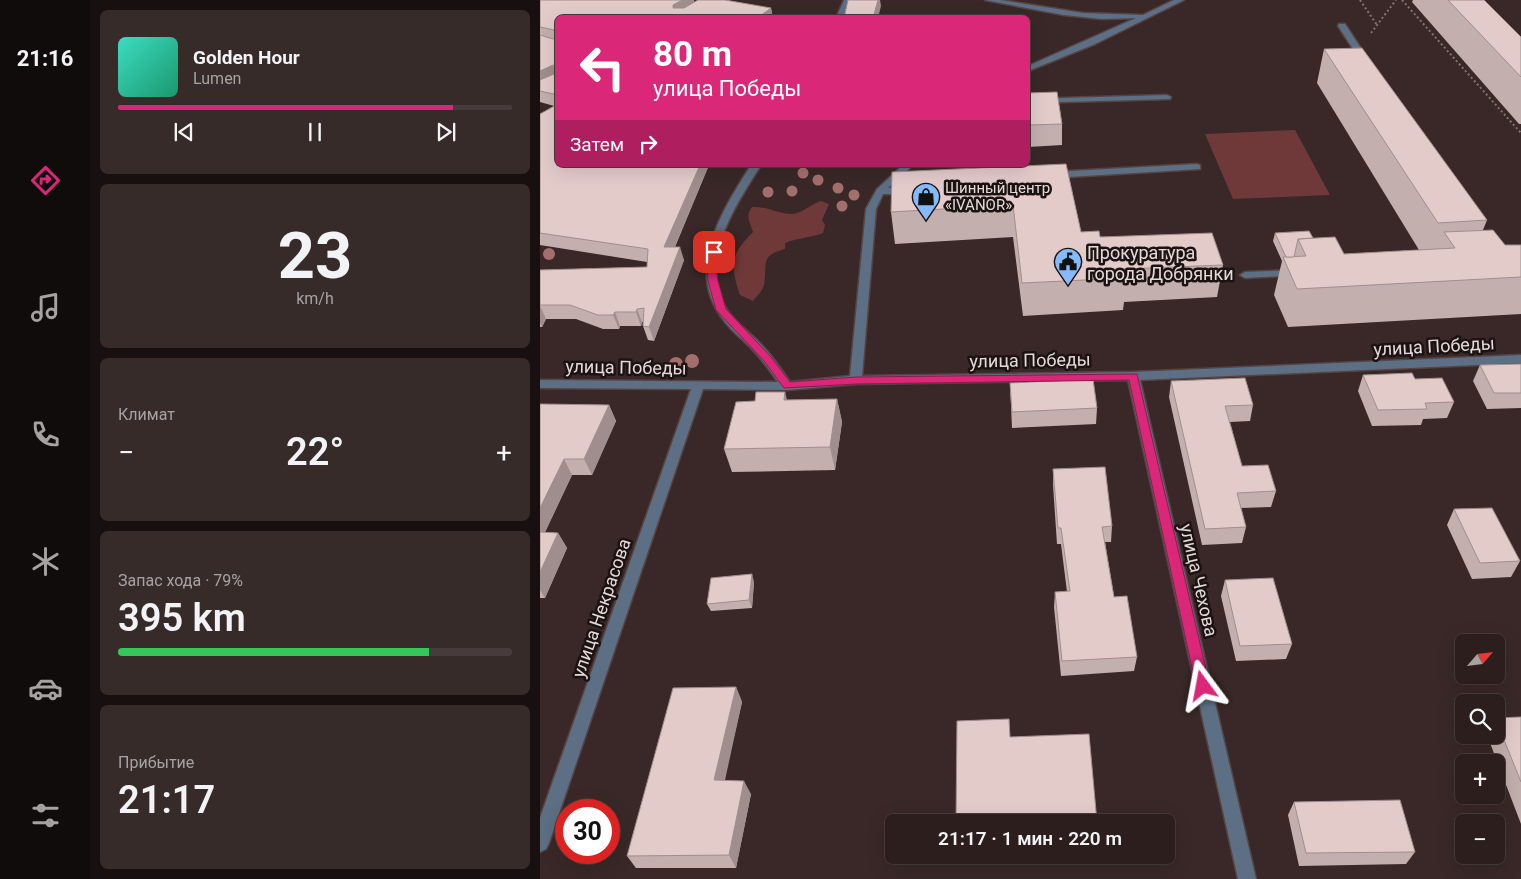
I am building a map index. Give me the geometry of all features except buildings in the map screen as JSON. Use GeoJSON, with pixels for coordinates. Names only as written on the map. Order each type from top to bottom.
{"type":"FeatureCollection","features":[{"type":"Feature","properties":{"kind":"street"},"geometry":{"type":"LineString","coordinates":[[840,15],[843,6],[848,0]]}},
{"type":"Feature","properties":{"kind":"street"},"geometry":{"type":"LineString","coordinates":[[989,0],[1062,13],[1111,17],[1148,16]]}},
{"type":"Feature","properties":{"kind":"street"},"geometry":{"type":"LineString","coordinates":[[1030,68],[1092,42],[1180,0]]}},
{"type":"Feature","properties":{"kind":"street"},"geometry":{"type":"LineString","coordinates":[[1342,26],[1369,67]]}},
{"type":"Feature","properties":{"kind":"street"},"geometry":{"type":"LineString","coordinates":[[1030,101],[1167,97]]}},
{"type":"Feature","properties":{"kind":"street"},"geometry":{"type":"LineString","coordinates":[[755,167],[724,218],[711,268],[721,310],[767,359],[787,386]]}},
{"type":"Feature","properties":{"kind":"street"},"geometry":{"type":"LineString","coordinates":[[856,380],[871,209],[880,191],[906,167]]}},
{"type":"Feature","properties":{"kind":"street"},"geometry":{"type":"LineString","coordinates":[[1039,175],[1197,167]]}},
{"type":"Feature","properties":{"kind":"street"},"geometry":{"type":"LineString","coordinates":[[880,191],[919,191]]}},
{"type":"Feature","properties":{"kind":"street"},"geometry":{"type":"LineString","coordinates":[[1245,276],[1302,272]]}},
{"type":"Feature","properties":{"kind":"street","name":"улица Победы"},"geometry":{"type":"LineString","coordinates":[[540,384],[787,386],[856,380],[1133,376],[1521,359]]}},
{"type":"Feature","properties":{"kind":"street","name":"улица Чехова"},"geometry":{"type":"LineString","coordinates":[[1133,376],[1247,879]]}},
{"type":"Feature","properties":{"kind":"street","name":"улица Некрасова"},"geometry":{"type":"LineString","coordinates":[[540,843],[698,386]]}},
{"type":"Feature","properties":{"kind":"path"},"geometry":{"type":"LineString","coordinates":[[1360,0],[1377,24]]}},
{"type":"Feature","properties":{"kind":"path"},"geometry":{"type":"LineString","coordinates":[[1359,50],[1396,0]]}},
{"type":"Feature","properties":{"kind":"path"},"geometry":{"type":"LineString","coordinates":[[1402,0],[1521,133]]}},
{"type":"Feature","properties":{"kind":"shaded area"},"geometry":{"type":"Polygon","coordinates":[[[1295,130],[1330,195],[1233,199],[1205,134],[1295,130]]]}},
{"type":"Feature","properties":{"kind":"shaded area"},"geometry":{"type":"Polygon","coordinates":[[[821,201],[829,204],[822,220],[825,225],[823,233],[785,243],[785,249],[771,254],[766,261],[765,277],[760,293],[753,301],[740,295],[735,276],[734,261],[740,247],[753,232],[748,216],[752,207],[792,214],[821,201]]]}},
{"type":"Feature","properties":{"kind":"place","name":"Шинный центр «IVANOR»"},"geometry":{"type":"Point","coordinates":[926,221]}},
{"type":"Feature","properties":{"kind":"place","name":"Прокуратура города Добрянки"},"geometry":{"type":"Point","coordinates":[1068,286]}},
{"type":"Feature","properties":{"kind":"route"},"geometry":{"type":"LineString","coordinates":[[714,252],[711,268],[721,310],[767,359],[787,386],[856,380],[1133,376],[1203,686]]}}]}
